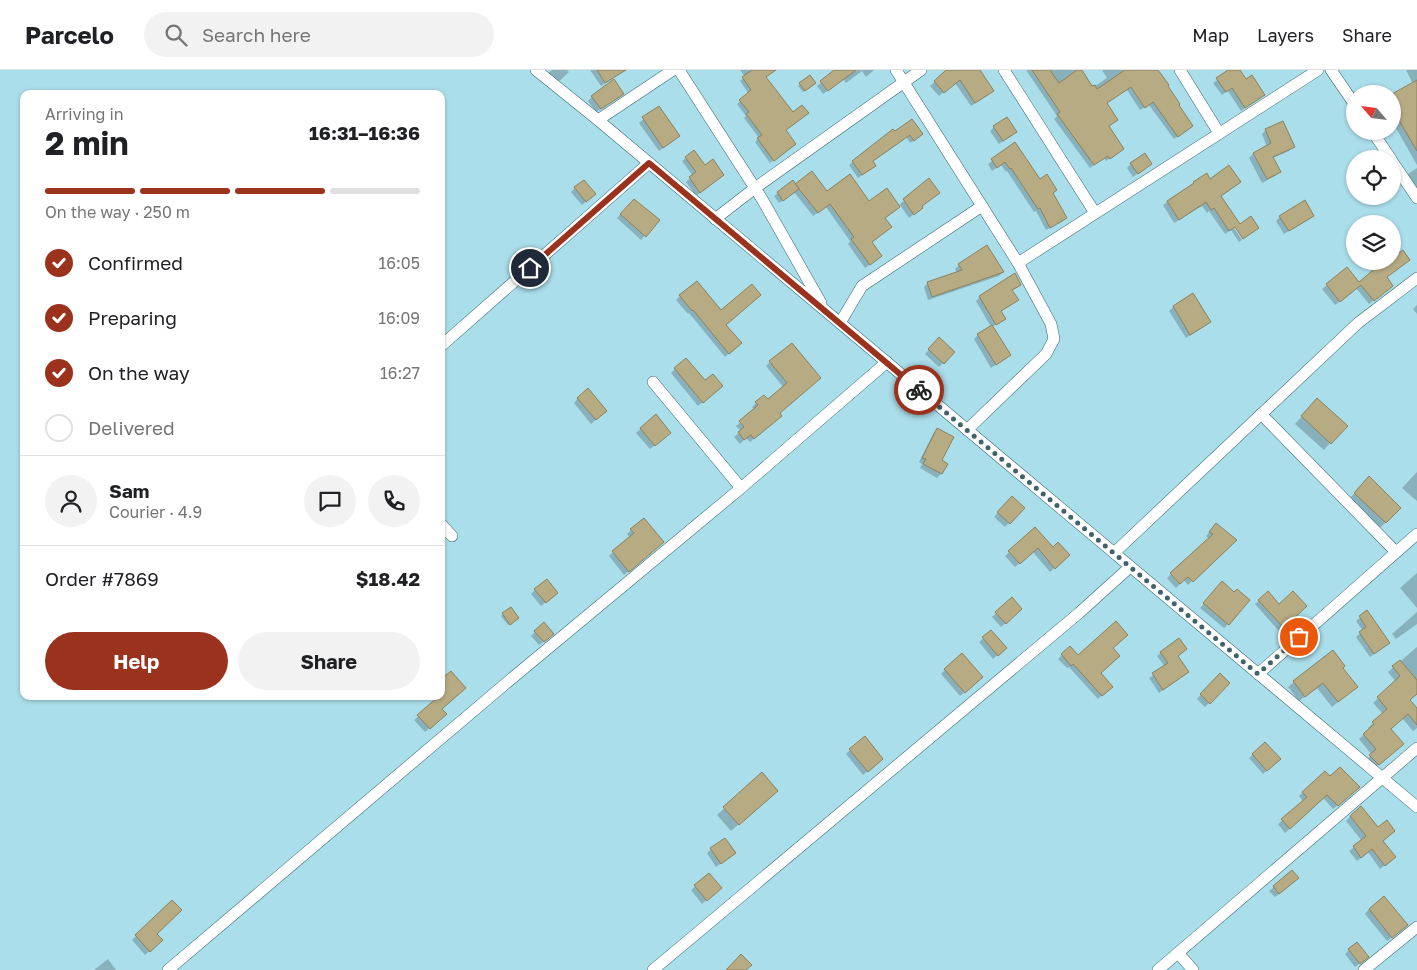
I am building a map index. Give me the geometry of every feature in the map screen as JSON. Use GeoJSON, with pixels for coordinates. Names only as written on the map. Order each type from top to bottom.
{"type":"FeatureCollection","features":[{"type":"Feature","properties":{"kind":"street"},"geometry":{"type":"LineString","coordinates":[[536,70],[1417,807]]}},
{"type":"Feature","properties":{"kind":"street"},"geometry":{"type":"LineString","coordinates":[[598,120],[673,70]]}},
{"type":"Feature","properties":{"kind":"street"},"geometry":{"type":"LineString","coordinates":[[678,70],[755,188],[826,312]]}},
{"type":"Feature","properties":{"kind":"street"},"geometry":{"type":"LineString","coordinates":[[896,70],[1018,263],[1051,324],[1054,339],[1046,354],[967,430]]}},
{"type":"Feature","properties":{"kind":"street"},"geometry":{"type":"LineString","coordinates":[[715,219],[755,188],[921,70]]}},
{"type":"Feature","properties":{"kind":"street"},"geometry":{"type":"LineString","coordinates":[[1004,70],[1095,213]]}},
{"type":"Feature","properties":{"kind":"street"},"geometry":{"type":"LineString","coordinates":[[1180,70],[1219,133]]}},
{"type":"Feature","properties":{"kind":"street"},"geometry":{"type":"LineString","coordinates":[[1018,263],[1318,70]]}},
{"type":"Feature","properties":{"kind":"street"},"geometry":{"type":"LineString","coordinates":[[1331,70],[1346,92]]}},
{"type":"Feature","properties":{"kind":"street"},"geometry":{"type":"LineString","coordinates":[[445,342],[649,163]]}},
{"type":"Feature","properties":{"kind":"street"},"geometry":{"type":"LineString","coordinates":[[1401,174],[1417,198]]}},
{"type":"Feature","properties":{"kind":"street"},"geometry":{"type":"LineString","coordinates":[[840,323],[862,286],[982,206]]}},
{"type":"Feature","properties":{"kind":"street"},"geometry":{"type":"LineString","coordinates":[[1114,553],[1358,322],[1417,278]]}},
{"type":"Feature","properties":{"kind":"street"},"geometry":{"type":"LineString","coordinates":[[168,970],[504,685],[741,488],[886,362]]}},
{"type":"Feature","properties":{"kind":"street"},"geometry":{"type":"LineString","coordinates":[[653,382],[741,488]]}},
{"type":"Feature","properties":{"kind":"street"},"geometry":{"type":"LineString","coordinates":[[1261,414],[1396,552]]}},
{"type":"Feature","properties":{"kind":"street"},"geometry":{"type":"LineString","coordinates":[[445,528],[452,536]]}},
{"type":"Feature","properties":{"kind":"street"},"geometry":{"type":"LineString","coordinates":[[1258,674],[1417,534]]}},
{"type":"Feature","properties":{"kind":"street"},"geometry":{"type":"LineString","coordinates":[[653,970],[1079,613],[1130,567]]}},
{"type":"Feature","properties":{"kind":"street"},"geometry":{"type":"LineString","coordinates":[[1158,970],[1417,748]]}},
{"type":"Feature","properties":{"kind":"street"},"geometry":{"type":"LineString","coordinates":[[1364,970],[1417,927]]}},
{"type":"Feature","properties":{"kind":"street"},"geometry":{"type":"LineString","coordinates":[[1178,953],[1193,970]]}},
{"type":"Feature","properties":{"kind":"building"},"geometry":{"type":"Polygon","coordinates":[[[597,70],[626,70],[605,83],[597,70]]]}},
{"type":"Feature","properties":{"kind":"building"},"geometry":{"type":"Polygon","coordinates":[[[752,70],[776,70],[766,77],[793,112],[802,105],[809,113],[786,130],[796,144],[774,161],[757,138],[762,135],[746,114],[749,112],[739,100],[751,90],[742,77],[752,70]]]}},
{"type":"Feature","properties":{"kind":"building"},"geometry":{"type":"Polygon","coordinates":[[[834,70],[856,70],[828,91],[820,81],[834,70]]]}},
{"type":"Feature","properties":{"kind":"building"},"geometry":{"type":"Polygon","coordinates":[[[946,70],[980,70],[994,91],[975,103],[960,80],[944,93],[934,81],[946,70]]]}},
{"type":"Feature","properties":{"kind":"building"},"geometry":{"type":"Polygon","coordinates":[[[1032,70],[1050,70],[1059,83],[1077,70],[1082,70],[1092,86],[1095,85],[1097,89],[1125,70],[1158,70],[1193,126],[1178,137],[1153,102],[1145,108],[1131,87],[1107,103],[1118,120],[1109,126],[1124,149],[1110,159],[1108,156],[1094,165],[1057,114],[1060,112],[1032,70]]]}},
{"type":"Feature","properties":{"kind":"building"},"geometry":{"type":"Polygon","coordinates":[[[1228,70],[1240,70],[1246,79],[1252,75],[1265,95],[1245,108],[1232,88],[1226,92],[1216,78],[1228,70]]]}},
{"type":"Feature","properties":{"kind":"building"},"geometry":{"type":"Polygon","coordinates":[[[810,75],[816,83],[805,91],[799,83],[810,75]]]}},
{"type":"Feature","properties":{"kind":"building"},"geometry":{"type":"Polygon","coordinates":[[[614,79],[624,94],[601,109],[591,96],[614,79]]]}},
{"type":"Feature","properties":{"kind":"building"},"geometry":{"type":"Polygon","coordinates":[[[1417,80],[1417,151],[1401,124],[1401,89],[1417,80]]]}},
{"type":"Feature","properties":{"kind":"building"},"geometry":{"type":"Polygon","coordinates":[[[659,106],[680,136],[663,148],[642,117],[659,106]]]}},
{"type":"Feature","properties":{"kind":"building"},"geometry":{"type":"Polygon","coordinates":[[[1007,117],[1017,132],[1003,141],[993,126],[1007,117]]]}},
{"type":"Feature","properties":{"kind":"building"},"geometry":{"type":"Polygon","coordinates":[[[912,119],[923,134],[914,141],[910,135],[873,161],[876,166],[862,175],[852,161],[893,129],[895,131],[912,119]]]}},
{"type":"Feature","properties":{"kind":"building"},"geometry":{"type":"Polygon","coordinates":[[[1283,121],[1295,147],[1273,157],[1281,172],[1267,179],[1253,153],[1271,143],[1265,129],[1283,121]]]}},
{"type":"Feature","properties":{"kind":"building"},"geometry":{"type":"Polygon","coordinates":[[[1015,142],[1040,179],[1047,174],[1057,190],[1053,193],[1067,218],[1050,228],[1040,208],[1038,209],[1011,168],[1005,162],[997,168],[991,159],[1015,142]]]}},
{"type":"Feature","properties":{"kind":"building"},"geometry":{"type":"Polygon","coordinates":[[[694,150],[705,165],[713,159],[724,175],[700,193],[689,177],[696,172],[685,157],[694,150]]]}},
{"type":"Feature","properties":{"kind":"building"},"geometry":{"type":"Polygon","coordinates":[[[1145,153],[1152,164],[1138,174],[1130,163],[1145,153]]]}},
{"type":"Feature","properties":{"kind":"building"},"geometry":{"type":"Polygon","coordinates":[[[1229,165],[1241,182],[1221,196],[1240,224],[1251,216],[1259,228],[1243,239],[1235,227],[1229,231],[1214,208],[1211,210],[1206,202],[1179,220],[1167,201],[1207,173],[1210,179],[1229,165]]]}},
{"type":"Feature","properties":{"kind":"building"},"geometry":{"type":"Polygon","coordinates":[[[812,171],[827,191],[850,174],[869,201],[887,188],[900,207],[885,218],[892,227],[872,242],[882,256],[870,265],[851,239],[854,237],[830,204],[818,213],[795,184],[812,171]]]}},
{"type":"Feature","properties":{"kind":"building"},"geometry":{"type":"Polygon","coordinates":[[[929,178],[940,193],[922,206],[923,208],[914,215],[903,199],[929,178]]]}},
{"type":"Feature","properties":{"kind":"building"},"geometry":{"type":"Polygon","coordinates":[[[584,180],[596,194],[586,202],[574,187],[584,180]]]}},
{"type":"Feature","properties":{"kind":"building"},"geometry":{"type":"Polygon","coordinates":[[[793,180],[799,189],[783,201],[777,192],[793,180]]]}},
{"type":"Feature","properties":{"kind":"building"},"geometry":{"type":"Polygon","coordinates":[[[634,199],[660,220],[646,237],[620,214],[634,199]]]}},
{"type":"Feature","properties":{"kind":"building"},"geometry":{"type":"Polygon","coordinates":[[[1305,200],[1314,216],[1289,231],[1279,216],[1305,200]]]}},
{"type":"Feature","properties":{"kind":"building"},"geometry":{"type":"Polygon","coordinates":[[[987,245],[1004,272],[932,297],[927,282],[962,270],[958,264],[987,245]]]}},
{"type":"Feature","properties":{"kind":"building"},"geometry":{"type":"Polygon","coordinates":[[[1403,250],[1410,260],[1401,267],[1401,251],[1403,250]]]}},
{"type":"Feature","properties":{"kind":"building"},"geometry":{"type":"Polygon","coordinates":[[[1346,268],[1359,282],[1373,270],[1396,270],[1387,277],[1393,286],[1374,301],[1361,285],[1340,302],[1326,284],[1346,268]]]}},
{"type":"Feature","properties":{"kind":"building"},"geometry":{"type":"Polygon","coordinates":[[[1015,273],[1021,285],[1012,290],[1019,300],[1001,311],[1006,319],[996,325],[979,296],[1015,273]]]}},
{"type":"Feature","properties":{"kind":"building"},"geometry":{"type":"Polygon","coordinates":[[[697,281],[721,310],[752,284],[761,295],[726,325],[742,343],[729,354],[679,295],[697,281]]]}},
{"type":"Feature","properties":{"kind":"building"},"geometry":{"type":"Polygon","coordinates":[[[1193,293],[1211,322],[1190,335],[1173,306],[1193,293]]]}},
{"type":"Feature","properties":{"kind":"building"},"geometry":{"type":"Polygon","coordinates":[[[992,325],[1011,355],[996,365],[977,334],[992,325]]]}},
{"type":"Feature","properties":{"kind":"building"},"geometry":{"type":"Polygon","coordinates":[[[939,337],[955,352],[944,364],[928,349],[939,337]]]}},
{"type":"Feature","properties":{"kind":"building"},"geometry":{"type":"Polygon","coordinates":[[[792,343],[821,378],[780,413],[782,416],[754,439],[751,435],[744,440],[738,432],[744,427],[739,421],[758,405],[755,402],[764,395],[768,399],[787,383],[769,361],[792,343]]]}},
{"type":"Feature","properties":{"kind":"building"},"geometry":{"type":"Polygon","coordinates":[[[686,358],[705,380],[713,374],[723,386],[703,403],[674,368],[686,358]]]}},
{"type":"Feature","properties":{"kind":"building"},"geometry":{"type":"Polygon","coordinates":[[[588,388],[607,411],[596,420],[577,398],[588,388]]]}},
{"type":"Feature","properties":{"kind":"building"},"geometry":{"type":"Polygon","coordinates":[[[1317,398],[1348,426],[1331,444],[1301,416],[1317,398]]]}},
{"type":"Feature","properties":{"kind":"building"},"geometry":{"type":"Polygon","coordinates":[[[656,414],[671,433],[655,446],[640,428],[656,414]]]}},
{"type":"Feature","properties":{"kind":"building"},"geometry":{"type":"Polygon","coordinates":[[[937,428],[954,437],[942,460],[948,464],[942,474],[923,464],[926,459],[922,458],[937,428]]]}},
{"type":"Feature","properties":{"kind":"building"},"geometry":{"type":"Polygon","coordinates":[[[1369,476],[1401,508],[1386,523],[1354,493],[1369,476]]]}},
{"type":"Feature","properties":{"kind":"building"},"geometry":{"type":"Polygon","coordinates":[[[1012,496],[1025,508],[1010,524],[997,512],[1012,496]]]}},
{"type":"Feature","properties":{"kind":"building"},"geometry":{"type":"Polygon","coordinates":[[[644,518],[664,542],[629,572],[612,551],[634,533],[630,529],[644,518]]]}},
{"type":"Feature","properties":{"kind":"building"},"geometry":{"type":"Polygon","coordinates":[[[1216,523],[1237,540],[1193,582],[1188,577],[1180,584],[1170,573],[1213,534],[1209,532],[1216,523]]]}},
{"type":"Feature","properties":{"kind":"building"},"geometry":{"type":"Polygon","coordinates":[[[1035,527],[1053,547],[1058,542],[1070,555],[1055,569],[1038,548],[1020,564],[1008,551],[1035,527]]]}},
{"type":"Feature","properties":{"kind":"building"},"geometry":{"type":"Polygon","coordinates":[[[547,579],[558,593],[546,603],[534,589],[547,579]]]}},
{"type":"Feature","properties":{"kind":"building"},"geometry":{"type":"Polygon","coordinates":[[[1222,581],[1234,592],[1237,589],[1250,600],[1229,625],[1203,603],[1222,581]]]}},
{"type":"Feature","properties":{"kind":"building"},"geometry":{"type":"Polygon","coordinates":[[[1268,591],[1279,604],[1293,591],[1307,606],[1284,628],[1258,600],[1268,591]]]}},
{"type":"Feature","properties":{"kind":"building"},"geometry":{"type":"Polygon","coordinates":[[[1012,597],[1022,609],[1006,624],[995,612],[1012,597]]]}},
{"type":"Feature","properties":{"kind":"building"},"geometry":{"type":"Polygon","coordinates":[[[511,607],[519,618],[510,625],[502,613],[511,607]]]}},
{"type":"Feature","properties":{"kind":"building"},"geometry":{"type":"Polygon","coordinates":[[[1367,610],[1390,643],[1374,654],[1359,632],[1366,627],[1359,616],[1367,610]]]}},
{"type":"Feature","properties":{"kind":"building"},"geometry":{"type":"Polygon","coordinates":[[[1116,621],[1128,635],[1113,648],[1120,656],[1101,673],[1113,687],[1102,696],[1073,664],[1071,666],[1061,654],[1070,646],[1078,655],[1116,621]]]}},
{"type":"Feature","properties":{"kind":"building"},"geometry":{"type":"Polygon","coordinates":[[[544,622],[554,634],[544,642],[534,631],[544,622]]]}},
{"type":"Feature","properties":{"kind":"building"},"geometry":{"type":"Polygon","coordinates":[[[991,630],[1007,648],[998,656],[982,637],[991,630]]]}},
{"type":"Feature","properties":{"kind":"building"},"geometry":{"type":"Polygon","coordinates":[[[1179,638],[1187,649],[1178,656],[1189,672],[1163,690],[1152,673],[1168,663],[1160,652],[1179,638]]]}},
{"type":"Feature","properties":{"kind":"building"},"geometry":{"type":"Polygon","coordinates":[[[1333,650],[1345,666],[1343,668],[1358,687],[1338,702],[1323,683],[1305,697],[1293,681],[1333,650]]]}},
{"type":"Feature","properties":{"kind":"building"},"geometry":{"type":"Polygon","coordinates":[[[962,653],[983,677],[965,693],[944,669],[962,653]]]}},
{"type":"Feature","properties":{"kind":"building"},"geometry":{"type":"Polygon","coordinates":[[[1400,660],[1417,680],[1417,694],[1410,700],[1417,708],[1417,725],[1408,714],[1391,729],[1404,744],[1379,765],[1369,755],[1376,749],[1363,734],[1374,724],[1372,722],[1387,709],[1377,697],[1400,676],[1392,666],[1400,660]]]}},
{"type":"Feature","properties":{"kind":"building"},"geometry":{"type":"Polygon","coordinates":[[[451,671],[466,688],[442,709],[447,714],[430,729],[417,715],[434,700],[445,700],[445,676],[451,671]]]}},
{"type":"Feature","properties":{"kind":"building"},"geometry":{"type":"Polygon","coordinates":[[[1220,673],[1230,683],[1210,704],[1200,694],[1220,673]]]}},
{"type":"Feature","properties":{"kind":"building"},"geometry":{"type":"Polygon","coordinates":[[[865,736],[883,759],[868,772],[849,749],[865,736]]]}},
{"type":"Feature","properties":{"kind":"building"},"geometry":{"type":"Polygon","coordinates":[[[1265,742],[1281,759],[1267,771],[1252,754],[1265,742]]]}},
{"type":"Feature","properties":{"kind":"building"},"geometry":{"type":"Polygon","coordinates":[[[1340,767],[1360,787],[1338,806],[1327,795],[1290,829],[1281,819],[1307,797],[1302,792],[1325,771],[1330,776],[1340,767]]]}},
{"type":"Feature","properties":{"kind":"building"},"geometry":{"type":"Polygon","coordinates":[[[762,772],[778,791],[739,825],[723,807],[762,772]]]}},
{"type":"Feature","properties":{"kind":"building"},"geometry":{"type":"Polygon","coordinates":[[[1361,806],[1378,827],[1387,820],[1395,831],[1383,841],[1396,857],[1385,866],[1372,849],[1361,858],[1353,846],[1366,836],[1350,816],[1361,806]]]}},
{"type":"Feature","properties":{"kind":"building"},"geometry":{"type":"Polygon","coordinates":[[[725,838],[736,853],[721,864],[710,848],[725,838]]]}},
{"type":"Feature","properties":{"kind":"building"},"geometry":{"type":"Polygon","coordinates":[[[1292,870],[1299,878],[1279,894],[1273,886],[1292,870]]]}},
{"type":"Feature","properties":{"kind":"building"},"geometry":{"type":"Polygon","coordinates":[[[709,873],[722,888],[707,901],[694,885],[709,873]]]}},
{"type":"Feature","properties":{"kind":"building"},"geometry":{"type":"Polygon","coordinates":[[[1384,896],[1408,925],[1392,938],[1369,909],[1384,896]]]}},
{"type":"Feature","properties":{"kind":"building"},"geometry":{"type":"Polygon","coordinates":[[[172,900],[182,910],[157,934],[163,940],[150,952],[135,935],[172,900]]]}},
{"type":"Feature","properties":{"kind":"building"},"geometry":{"type":"Polygon","coordinates":[[[1357,942],[1369,957],[1360,964],[1348,949],[1357,942]]]}},
{"type":"Feature","properties":{"kind":"building"},"geometry":{"type":"Polygon","coordinates":[[[741,954],[752,965],[746,970],[726,970],[741,954]]]}},
{"type":"Feature","properties":{"kind":"way so far"},"geometry":{"type":"LineString","coordinates":[[919,390],[1258,674],[1299,637]]}},
{"type":"Feature","properties":{"kind":"route"},"geometry":{"type":"LineString","coordinates":[[530,268],[649,163],[919,390]]}}]}
